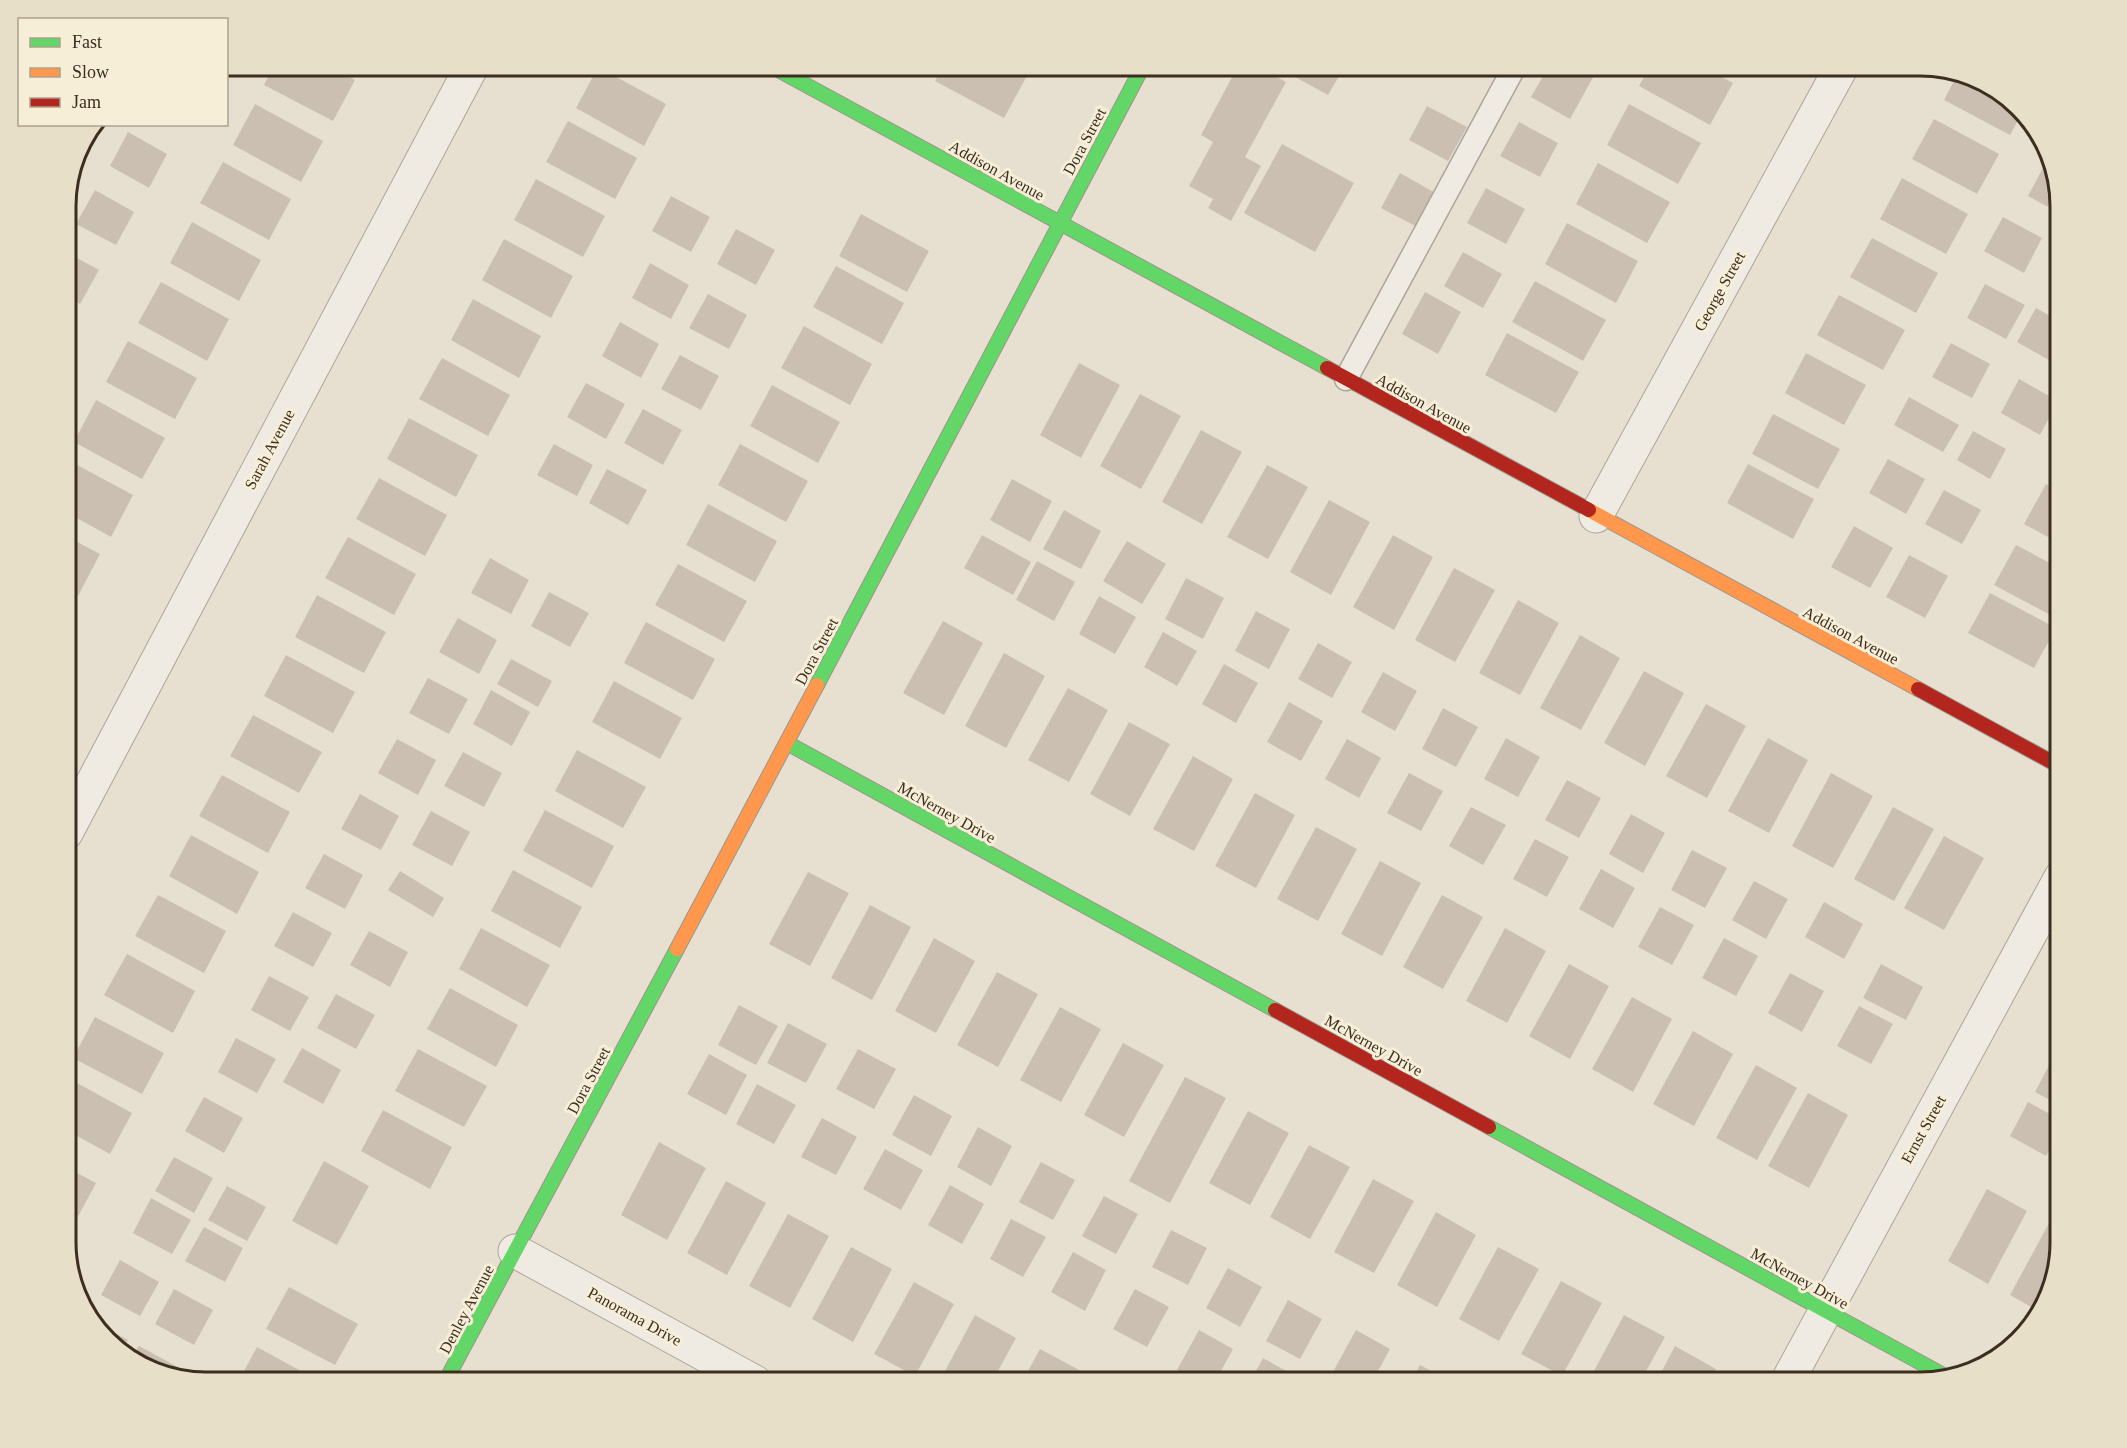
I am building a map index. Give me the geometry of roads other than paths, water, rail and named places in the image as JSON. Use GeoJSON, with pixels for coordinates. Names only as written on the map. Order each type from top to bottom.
{"type":"FeatureCollection","features":[{"type":"Feature","properties":{"kind":"street","name":"Sarah Avenue"},"geometry":{"type":"LineString","coordinates":[[77,812],[467,76]]}},
{"type":"Feature","properties":{"kind":"street","name":"Addison Avenue"},"geometry":{"type":"LineString","coordinates":[[807,76],[1059,223],[2050,761]]}},
{"type":"Feature","properties":{"kind":"street","name":"Dora Street"},"geometry":{"type":"LineString","coordinates":[[515,1251],[787,743],[1138,76]]}},
{"type":"Feature","properties":{"kind":"street","name":"George Street"},"geometry":{"type":"LineString","coordinates":[[1596,516],[1837,76]]}},
{"type":"Feature","properties":{"kind":"street","name":"McNerney Drive"},"geometry":{"type":"LineString","coordinates":[[787,743],[1935,1370]]}},
{"type":"Feature","properties":{"kind":"street","name":"Ernst Street"},"geometry":{"type":"LineString","coordinates":[[1792,1372],[2050,897]]}},
{"type":"Feature","properties":{"kind":"street","name":"Denley Avenue"},"geometry":{"type":"LineString","coordinates":[[450,1372],[515,1251]]}},
{"type":"Feature","properties":{"kind":"street","name":"Panorama Drive"},"geometry":{"type":"LineString","coordinates":[[515,1251],[737,1372]]}},
{"type":"Feature","properties":{"kind":"lane"},"geometry":{"type":"LineString","coordinates":[[1346,379],[1510,76]]}}]}
